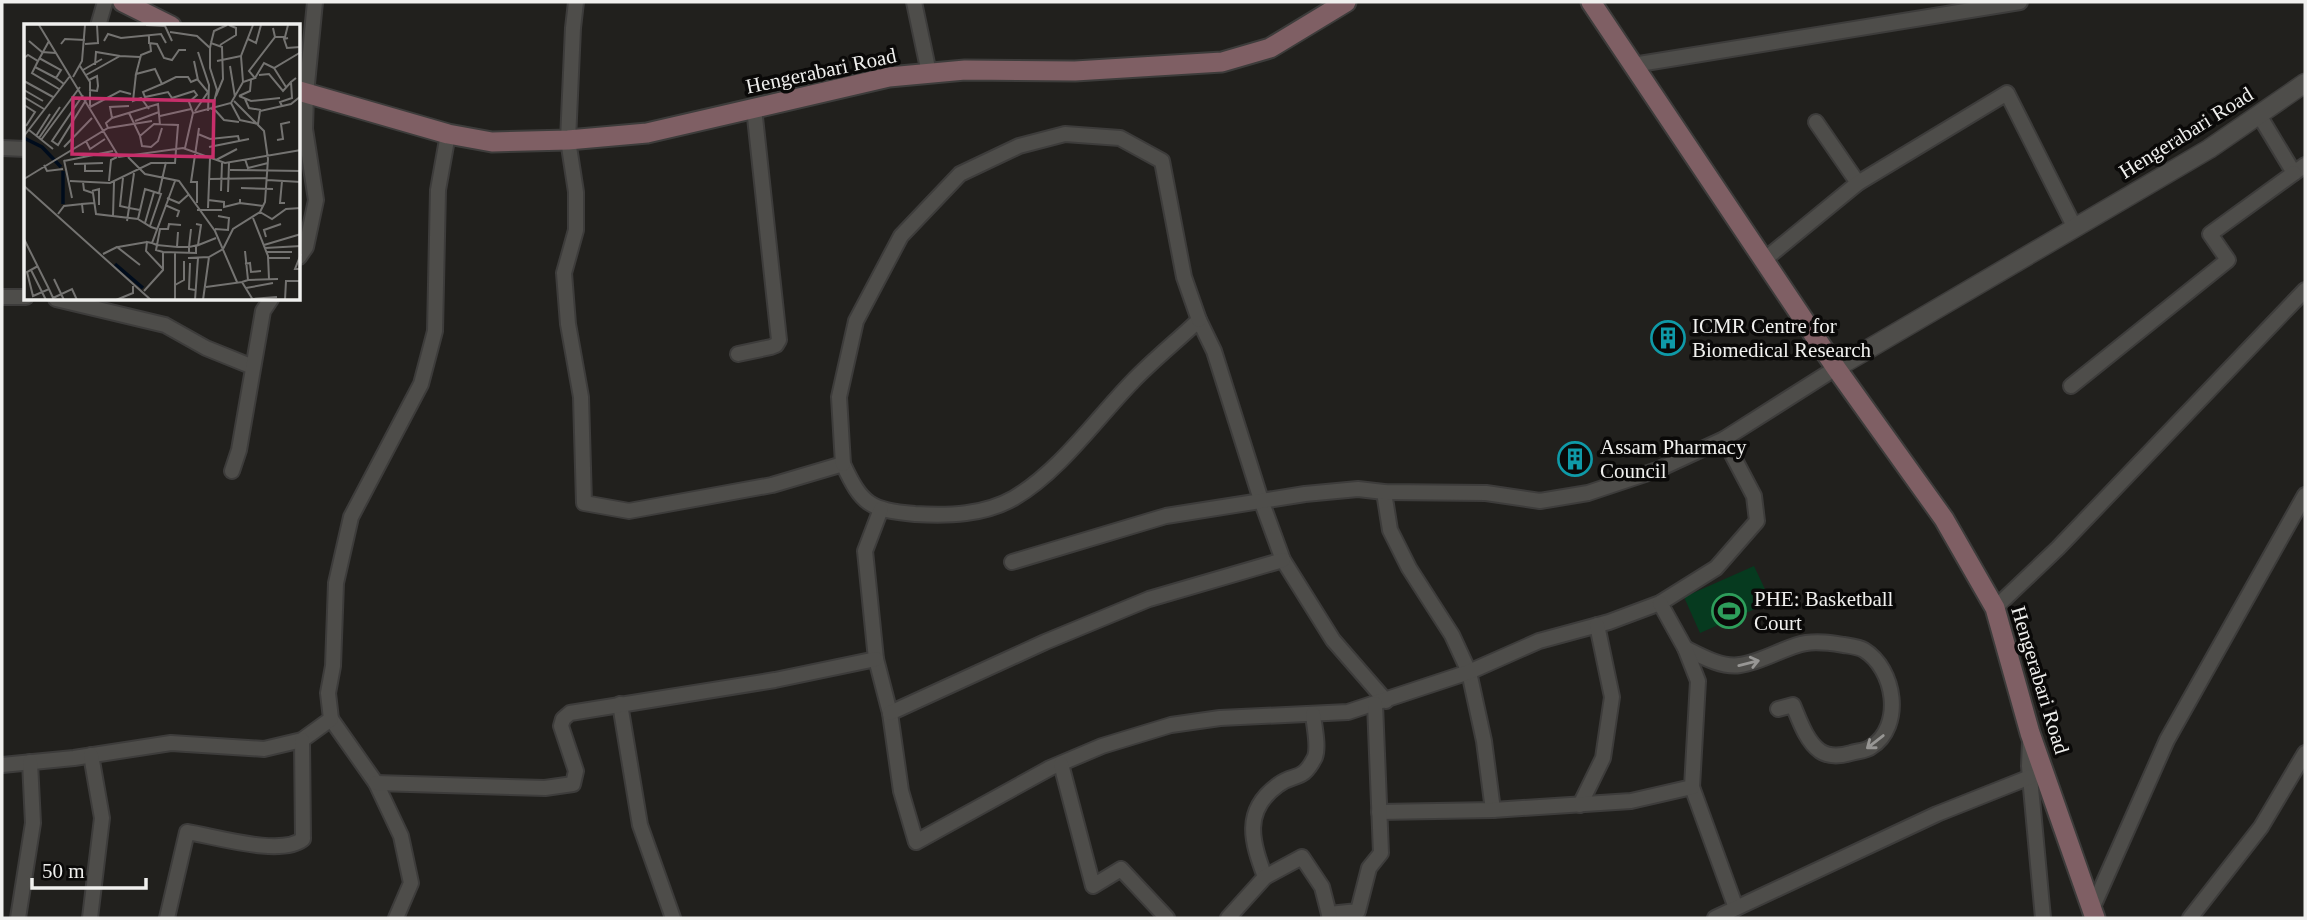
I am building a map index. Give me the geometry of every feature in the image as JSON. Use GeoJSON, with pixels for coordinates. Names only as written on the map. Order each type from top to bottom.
{"type":"FeatureCollection","features":[{"type":"Feature","properties":{"kind":"main road"},"geometry":{"type":"LineString","coordinates":[[123,2],[167,24]]}},
{"type":"Feature","properties":{"kind":"main road","name":"Hengerabari Road"},"geometry":{"type":"LineString","coordinates":[[302,93],[448,134],[492,142],[568,140],[647,133],[889,77],[965,71],[1076,71],[1223,62],[1270,48],[1346,2]]}},
{"type":"Feature","properties":{"kind":"main road","name":"Hengerabari Road"},"geometry":{"type":"LineString","coordinates":[[1591,2],[1836,368],[1944,519],[1995,608],[2030,733],[2094,914]]}},
{"type":"Feature","properties":{"kind":"street"},"geometry":{"type":"LineString","coordinates":[[99,24],[105,2]]}},
{"type":"Feature","properties":{"kind":"street"},"geometry":{"type":"LineString","coordinates":[[301,254],[306,247],[316,200],[302,93],[315,2]]}},
{"type":"Feature","properties":{"kind":"street"},"geometry":{"type":"LineString","coordinates":[[576,2],[568,140],[576,192],[576,230],[564,273],[568,324],[581,397],[584,503],[629,511],[772,485],[843,464]]}},
{"type":"Feature","properties":{"kind":"street"},"geometry":{"type":"LineString","coordinates":[[914,2],[929,73]]}},
{"type":"Feature","properties":{"kind":"street"},"geometry":{"type":"LineString","coordinates":[[1633,65],[2021,2]]}},
{"type":"Feature","properties":{"kind":"street","name":"Hengerabari Road"},"geometry":{"type":"LineString","coordinates":[[1836,368],[2209,149],[2305,83]]}},
{"type":"Feature","properties":{"kind":"street"},"geometry":{"type":"LineString","coordinates":[[1764,260],[1858,183],[2007,93],[2075,228]]}},
{"type":"Feature","properties":{"kind":"street"},"geometry":{"type":"LineString","coordinates":[[738,354],[771,348],[779,340],[754,108]]}},
{"type":"Feature","properties":{"kind":"street"},"geometry":{"type":"LineString","coordinates":[[2071,386],[2228,260],[2210,234],[2300,169],[2259,115]]}},
{"type":"Feature","properties":{"kind":"street"},"geometry":{"type":"LineString","coordinates":[[1816,122],[1858,183]]}},
{"type":"Feature","properties":{"kind":"street"},"geometry":{"type":"LineString","coordinates":[[396,918],[411,883],[401,836],[376,783],[331,719],[328,693],[333,666],[335,583],[351,517],[421,384],[435,331],[438,190],[448,134]]}},
{"type":"Feature","properties":{"kind":"street"},"geometry":{"type":"LineString","coordinates":[[1199,320],[1133,381],[1044,474],[1013,498],[971,514],[888,512],[865,502],[853,486],[843,464],[839,397],[856,321],[901,236],[960,174],[1019,146],[1065,134],[1120,138],[1162,161],[1184,277],[1199,320],[1214,351],[1283,560],[1333,640],[1380,702],[1381,853],[1368,867],[1358,911],[1329,916],[1322,887],[1302,857],[1265,877],[1228,918]]}},
{"type":"Feature","properties":{"kind":"street"},"geometry":{"type":"LineString","coordinates":[[2,148],[24,149]]}},
{"type":"Feature","properties":{"kind":"street"},"geometry":{"type":"LineString","coordinates":[[1995,608],[2058,548],[2305,290]]}},
{"type":"Feature","properties":{"kind":"street"},"geometry":{"type":"LineString","coordinates":[[2,297],[24,297]]}},
{"type":"Feature","properties":{"kind":"street"},"geometry":{"type":"LineString","coordinates":[[232,471],[239,450],[263,311],[270,301]]}},
{"type":"Feature","properties":{"kind":"street"},"geometry":{"type":"LineString","coordinates":[[75,302],[165,325],[206,348],[253,367]]}},
{"type":"Feature","properties":{"kind":"street"},"geometry":{"type":"LineString","coordinates":[[1012,562],[1167,516],[1261,500],[1358,489],[1384,492],[1486,493],[1540,501],[1588,493],[1657,470],[1724,439],[1836,368]]}},
{"type":"Feature","properties":{"kind":"street"},"geometry":{"type":"LineString","coordinates":[[881,509],[866,551],[876,659],[890,713],[901,791],[916,842],[1061,764],[1102,746],[1171,725],[1220,718],[1348,712],[1469,671],[1539,641],[1597,625],[1660,603],[1716,568],[1757,521],[1754,496],[1724,439]]}},
{"type":"Feature","properties":{"kind":"street"},"geometry":{"type":"LineString","coordinates":[[1384,492],[1390,530],[1409,568],[1452,635],[1469,671],[1484,741],[1493,810]]}},
{"type":"Feature","properties":{"kind":"street"},"geometry":{"type":"LineString","coordinates":[[2094,914],[2167,740],[2305,495]]}},
{"type":"Feature","properties":{"kind":"street"},"geometry":{"type":"LineString","coordinates":[[890,713],[1045,642],[1149,600],[1283,560]]}},
{"type":"Feature","properties":{"kind":"street"},"geometry":{"type":"LineString","coordinates":[[1660,603],[1685,648],[1698,681],[1692,788],[1736,908]]}},
{"type":"Feature","properties":{"kind":"street"},"geometry":{"type":"LineString","coordinates":[[1580,804],[1603,758],[1612,697],[1597,625]]}},
{"type":"Feature","properties":{"kind":"street"},"geometry":{"type":"LineString","coordinates":[[1685,648],[1710,660],[1738,666],[1770,657],[1803,643],[1818,642],[1854,647],[1865,650],[1887,675],[1892,694],[1892,709],[1885,733],[1871,748],[1838,756],[1820,751],[1807,735],[1793,705],[1778,709]]}},
{"type":"Feature","properties":{"kind":"street"},"geometry":{"type":"LineString","coordinates":[[376,783],[545,788],[573,784],[576,771],[561,726],[563,719],[570,713],[775,680],[876,659]]}},
{"type":"Feature","properties":{"kind":"street"},"geometry":{"type":"LineString","coordinates":[[620,704],[640,825],[673,918]]}},
{"type":"Feature","properties":{"kind":"street"},"geometry":{"type":"LineString","coordinates":[[1265,877],[1253,844],[1252,823],[1263,799],[1279,784],[1303,775],[1316,754],[1313,714]]}},
{"type":"Feature","properties":{"kind":"street"},"geometry":{"type":"LineString","coordinates":[[2,765],[170,743],[264,749],[302,740],[331,719]]}},
{"type":"Feature","properties":{"kind":"street"},"geometry":{"type":"LineString","coordinates":[[2030,733],[2030,777],[2043,918]]}},
{"type":"Feature","properties":{"kind":"street"},"geometry":{"type":"LineString","coordinates":[[167,918],[187,832],[247,843],[284,846],[296,845],[303,839],[302,740]]}},
{"type":"Feature","properties":{"kind":"street"},"geometry":{"type":"LineString","coordinates":[[2189,918],[2261,827],[2305,753]]}},
{"type":"Feature","properties":{"kind":"street"},"geometry":{"type":"LineString","coordinates":[[90,918],[102,818],[91,755]]}},
{"type":"Feature","properties":{"kind":"street"},"geometry":{"type":"LineString","coordinates":[[18,918],[33,823],[30,762]]}},
{"type":"Feature","properties":{"kind":"street"},"geometry":{"type":"LineString","coordinates":[[1061,764],[1093,886],[1121,869],[1167,918]]}},
{"type":"Feature","properties":{"kind":"street"},"geometry":{"type":"LineString","coordinates":[[1715,918],[1937,814],[2030,777]]}},
{"type":"Feature","properties":{"kind":"street"},"geometry":{"type":"LineString","coordinates":[[1379,812],[1493,810],[1631,801],[1692,788]]}},
{"type":"Feature","properties":{"kind":"green space"},"geometry":{"type":"Polygon","coordinates":[[[1754,566],[1771,602],[1700,633],[1684,597],[1754,566]]]}},
{"type":"Feature","properties":{"kind":"place","name":"ICMR Centre for Biomedical Research"},"geometry":{"type":"Point","coordinates":[1668,338]}},
{"type":"Feature","properties":{"kind":"place","name":"Assam Pharmacy Council"},"geometry":{"type":"Point","coordinates":[1575,459]}},
{"type":"Feature","properties":{"kind":"place","name":"PHE: Basketball Court"},"geometry":{"type":"Point","coordinates":[1729,611]}}]}
